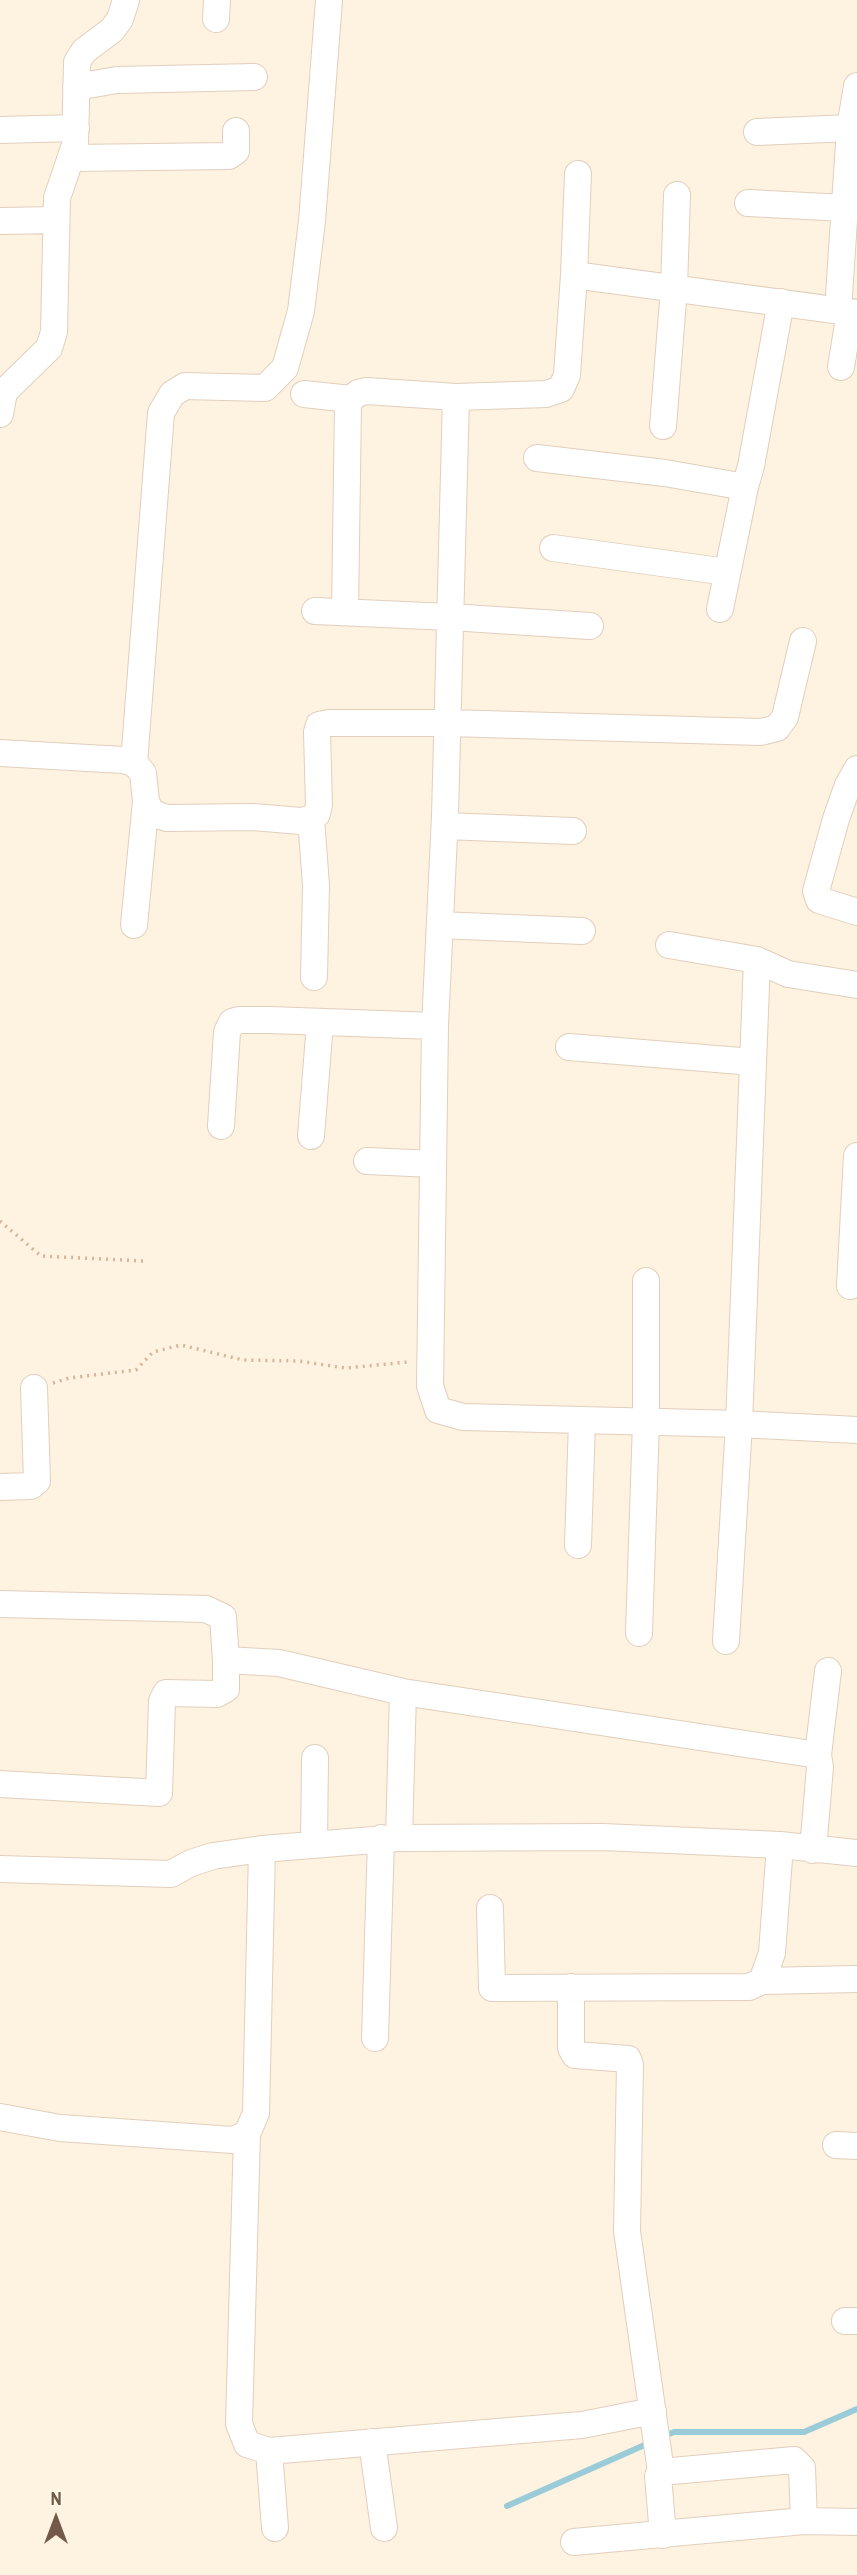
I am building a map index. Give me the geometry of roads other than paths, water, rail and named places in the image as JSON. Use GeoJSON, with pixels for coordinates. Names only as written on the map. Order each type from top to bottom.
{"type":"FeatureCollection","features":[{"type":"Feature","properties":{"kind":"street"},"geometry":{"type":"LineString","coordinates":[[0,414],[4,392],[49,348],[54,332],[57,198],[73,158],[77,62],[84,51],[112,30],[120,19],[126,0]]}},
{"type":"Feature","properties":{"kind":"street"},"geometry":{"type":"LineString","coordinates":[[134,763],[161,414],[172,394],[185,386],[265,388],[285,368],[301,311],[330,0]]}},
{"type":"Feature","properties":{"kind":"street"},"geometry":{"type":"LineString","coordinates":[[76,87],[117,80],[254,77]]}},
{"type":"Feature","properties":{"kind":"street"},"geometry":{"type":"LineString","coordinates":[[841,367],[848,312],[845,208],[850,128],[857,86]]}},
{"type":"Feature","properties":{"kind":"street"},"geometry":{"type":"LineString","coordinates":[[0,130],[76,128]]}},
{"type":"Feature","properties":{"kind":"street"},"geometry":{"type":"LineString","coordinates":[[757,131],[850,128]]}},
{"type":"Feature","properties":{"kind":"street"},"geometry":{"type":"LineString","coordinates":[[73,158],[229,156],[236,151],[236,131]]}},
{"type":"Feature","properties":{"kind":"street"},"geometry":{"type":"LineString","coordinates":[[345,612],[348,405],[351,399],[358,393],[367,391],[456,397],[546,394],[561,389],[567,375],[578,174]]}},
{"type":"Feature","properties":{"kind":"street"},"geometry":{"type":"LineString","coordinates":[[663,426],[674,288],[677,195]]}},
{"type":"Feature","properties":{"kind":"street"},"geometry":{"type":"LineString","coordinates":[[748,203],[845,208]]}},
{"type":"Feature","properties":{"kind":"street"},"geometry":{"type":"LineString","coordinates":[[0,221],[56,220]]}},
{"type":"Feature","properties":{"kind":"street"},"geometry":{"type":"LineString","coordinates":[[574,275],[848,312]]}},
{"type":"Feature","properties":{"kind":"street"},"geometry":{"type":"LineString","coordinates":[[720,608],[751,466],[781,302]]}},
{"type":"Feature","properties":{"kind":"street"},"geometry":{"type":"LineString","coordinates":[[304,394],[351,399]]}},
{"type":"Feature","properties":{"kind":"street"},"geometry":{"type":"LineString","coordinates":[[456,397],[445,826],[435,1026],[430,1386],[438,1410],[463,1417],[739,1424],[857,1430]]}},
{"type":"Feature","properties":{"kind":"street"},"geometry":{"type":"LineString","coordinates":[[537,458],[665,473],[745,486]]}},
{"type":"Feature","properties":{"kind":"street"},"geometry":{"type":"LineString","coordinates":[[553,548],[727,572]]}},
{"type":"Feature","properties":{"kind":"street"},"geometry":{"type":"LineString","coordinates":[[315,611],[590,626]]}},
{"type":"Feature","properties":{"kind":"street"},"geometry":{"type":"LineString","coordinates":[[146,801],[150,810],[167,818],[311,819],[317,814],[319,805],[317,732],[319,725],[329,723],[448,723],[761,732],[777,728],[785,717],[803,641]]}},
{"type":"Feature","properties":{"kind":"street"},"geometry":{"type":"LineString","coordinates":[[0,753],[123,760],[134,763],[143,773],[146,801],[134,925]]}},
{"type":"Feature","properties":{"kind":"street"},"geometry":{"type":"LineString","coordinates":[[857,769],[848,785],[847,824],[816,891],[819,900],[857,912]]}},
{"type":"Feature","properties":{"kind":"street"},"geometry":{"type":"LineString","coordinates":[[311,819],[316,885],[314,977]]}},
{"type":"Feature","properties":{"kind":"street"},"geometry":{"type":"LineString","coordinates":[[445,826],[573,831]]}},
{"type":"Feature","properties":{"kind":"street"},"geometry":{"type":"LineString","coordinates":[[440,925],[582,931]]}},
{"type":"Feature","properties":{"kind":"street"},"geometry":{"type":"LineString","coordinates":[[669,945],[757,960],[788,974],[857,985]]}},
{"type":"Feature","properties":{"kind":"street"},"geometry":{"type":"LineString","coordinates":[[726,1641],[739,1424],[757,960]]}},
{"type":"Feature","properties":{"kind":"street"},"geometry":{"type":"LineString","coordinates":[[222,1126],[228,1025],[239,1020],[435,1026]]}},
{"type":"Feature","properties":{"kind":"street"},"geometry":{"type":"LineString","coordinates":[[311,1136],[320,1023]]}},
{"type":"Feature","properties":{"kind":"street"},"geometry":{"type":"LineString","coordinates":[[569,1047],[753,1062]]}},
{"type":"Feature","properties":{"kind":"street"},"geometry":{"type":"LineString","coordinates":[[850,1286],[857,1156]]}},
{"type":"Feature","properties":{"kind":"street"},"geometry":{"type":"LineString","coordinates":[[367,1161],[433,1164]]}},
{"type":"Feature","properties":{"kind":"street"},"geometry":{"type":"LineString","coordinates":[[639,1633],[646,1422],[646,1281]]}},
{"type":"Feature","properties":{"kind":"street"},"geometry":{"type":"LineString","coordinates":[[0,1487],[31,1486],[37,1481],[34,1388]]}},
{"type":"Feature","properties":{"kind":"street"},"geometry":{"type":"LineString","coordinates":[[578,1545],[582,1421]]}},
{"type":"Feature","properties":{"kind":"street"},"geometry":{"type":"LineString","coordinates":[[0,1604],[206,1609],[223,1617],[226,1660],[226,1689],[217,1694],[166,1693],[162,1701],[159,1793],[0,1784]]}},
{"type":"Feature","properties":{"kind":"street"},"geometry":{"type":"LineString","coordinates":[[226,1660],[279,1663],[403,1692],[818,1755]]}},
{"type":"Feature","properties":{"kind":"street"},"geometry":{"type":"LineString","coordinates":[[813,1850],[820,1767],[818,1755],[828,1671]]}},
{"type":"Feature","properties":{"kind":"street"},"geometry":{"type":"LineString","coordinates":[[374,2038],[403,1692]]}},
{"type":"Feature","properties":{"kind":"street"},"geometry":{"type":"LineString","coordinates":[[314,1844],[315,1758]]}},
{"type":"Feature","properties":{"kind":"street"},"geometry":{"type":"LineString","coordinates":[[0,1869],[171,1874],[191,1863],[213,1856],[390,1838],[603,1838],[780,1845],[857,1853]]}},
{"type":"Feature","properties":{"kind":"street"},"geometry":{"type":"LineString","coordinates":[[762,1981],[772,1953],[780,1845]]}},
{"type":"Feature","properties":{"kind":"street"},"geometry":{"type":"LineString","coordinates":[[262,1849],[256,2113],[247,2134],[239,2424],[247,2444],[268,2451],[582,2425],[653,2411]]}},
{"type":"Feature","properties":{"kind":"street"},"geometry":{"type":"LineString","coordinates":[[490,1908],[492,1988],[749,1987],[762,1981],[857,1979]]}},
{"type":"Feature","properties":{"kind":"street"},"geometry":{"type":"LineString","coordinates":[[571,1987],[571,2048],[575,2055],[628,2059],[630,2065],[627,2231],[661,2472],[658,2476],[663,2535]]}},
{"type":"Feature","properties":{"kind":"street"},"geometry":{"type":"LineString","coordinates":[[0,2117],[60,2128],[233,2140],[247,2134]]}},
{"type":"Feature","properties":{"kind":"street"},"geometry":{"type":"LineString","coordinates":[[372,2442],[384,2528]]}},
{"type":"Feature","properties":{"kind":"street"},"geometry":{"type":"LineString","coordinates":[[268,2451],[275,2528]]}},
{"type":"Feature","properties":{"kind":"street"},"geometry":{"type":"LineString","coordinates":[[661,2472],[794,2460],[802,2468],[804,2521]]}},
{"type":"Feature","properties":{"kind":"street"},"geometry":{"type":"LineString","coordinates":[[574,2542],[804,2521],[857,2522]]}},
{"type":"Feature","properties":{"kind":"waterway"},"geometry":{"type":"LineString","coordinates":[[662,2437],[674,2432],[804,2432],[857,2409]]}},
{"type":"Feature","properties":{"kind":"waterway"},"geometry":{"type":"LineString","coordinates":[[507,2506],[649,2443]]}}]}
